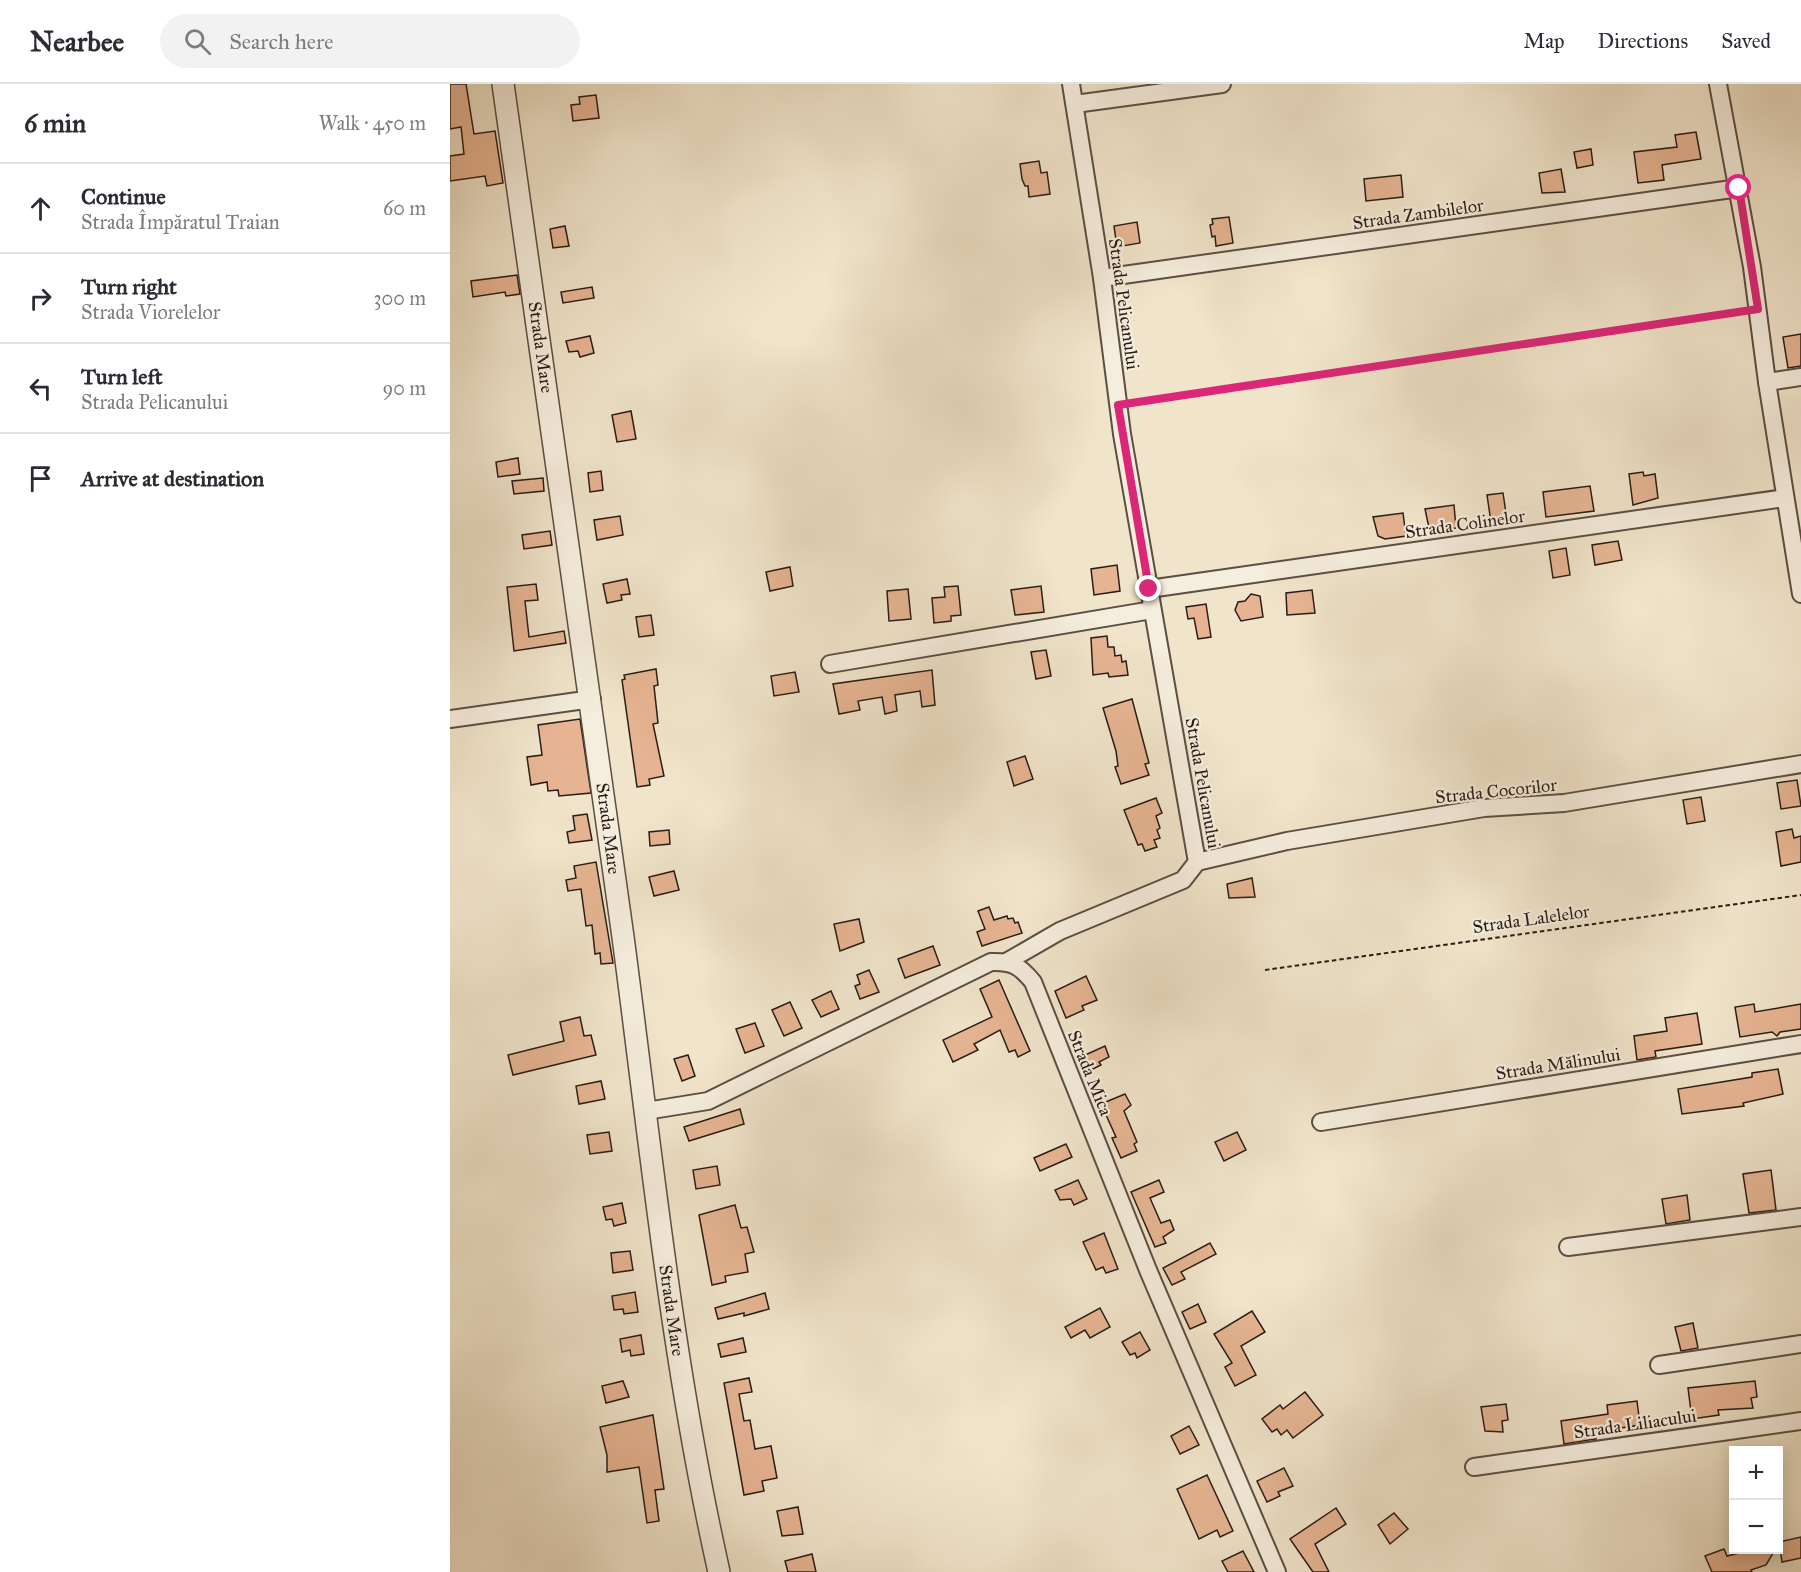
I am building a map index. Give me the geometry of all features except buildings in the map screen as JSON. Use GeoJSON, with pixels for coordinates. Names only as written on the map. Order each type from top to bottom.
{"type":"FeatureCollection","features":[{"type":"Feature","properties":{"kind":"street","name":"Strada Mare"},"geometry":{"type":"LineString","coordinates":[[503,84],[592,699],[680,1372],[701,1492],[719,1572]]}},
{"type":"Feature","properties":{"kind":"street","name":"Strada Pelicanului"},"geometry":{"type":"LineString","coordinates":[[1008,961],[1060,931],[1183,880],[1197,862],[1118,405],[1102,278],[1071,84]]}},
{"type":"Feature","properties":{"kind":"street"},"geometry":{"type":"LineString","coordinates":[[1075,104],[1222,84]]}},
{"type":"Feature","properties":{"kind":"street"},"geometry":{"type":"LineString","coordinates":[[1718,84],[1727,140],[1739,188],[1767,382],[1792,508],[1801,594]]}},
{"type":"Feature","properties":{"kind":"street","name":"Strada Zambilelor"},"geometry":{"type":"LineString","coordinates":[[1102,278],[1739,188]]}},
{"type":"Feature","properties":{"kind":"street"},"geometry":{"type":"LineString","coordinates":[[1767,382],[1801,377]]}},
{"type":"Feature","properties":{"kind":"street","name":"Strada Colinelor"},"geometry":{"type":"LineString","coordinates":[[1149,589],[1792,508]]}},
{"type":"Feature","properties":{"kind":"street"},"geometry":{"type":"LineString","coordinates":[[830,664],[1152,610]]}},
{"type":"Feature","properties":{"kind":"street"},"geometry":{"type":"LineString","coordinates":[[450,719],[592,699]]}},
{"type":"Feature","properties":{"kind":"street","name":"Strada Cocorilor"},"geometry":{"type":"LineString","coordinates":[[1197,862],[1287,841],[1484,808],[1564,803],[1801,764]]}},
{"type":"Feature","properties":{"kind":"street"},"geometry":{"type":"LineString","coordinates":[[646,1111],[708,1101],[991,962],[1008,961]]}},
{"type":"Feature","properties":{"kind":"street","name":"Strada Mica"},"geometry":{"type":"LineString","coordinates":[[1008,961],[1021,967],[1033,982],[1148,1270],[1277,1572]]}},
{"type":"Feature","properties":{"kind":"street","name":"Strada Mălinului"},"geometry":{"type":"LineString","coordinates":[[1322,1122],[1801,1044]]}},
{"type":"Feature","properties":{"kind":"street"},"geometry":{"type":"LineString","coordinates":[[1568,1247],[1801,1217]]}},
{"type":"Feature","properties":{"kind":"street"},"geometry":{"type":"LineString","coordinates":[[1659,1365],[1801,1344]]}},
{"type":"Feature","properties":{"kind":"street","name":"Strada Liliacului"},"geometry":{"type":"LineString","coordinates":[[1474,1467],[1801,1420]]}},
{"type":"Feature","properties":{"kind":"path"},"geometry":{"type":"LineString","coordinates":[[1118,405],[1758,309]]}},
{"type":"Feature","properties":{"kind":"path","name":"Strada Lalelelor"},"geometry":{"type":"LineString","coordinates":[[1265,970],[1801,895]]}},
{"type":"Feature","properties":{"kind":"route"},"geometry":{"type":"LineString","coordinates":[[1149,589],[1118,405],[1758,309],[1739,188]]}}]}
